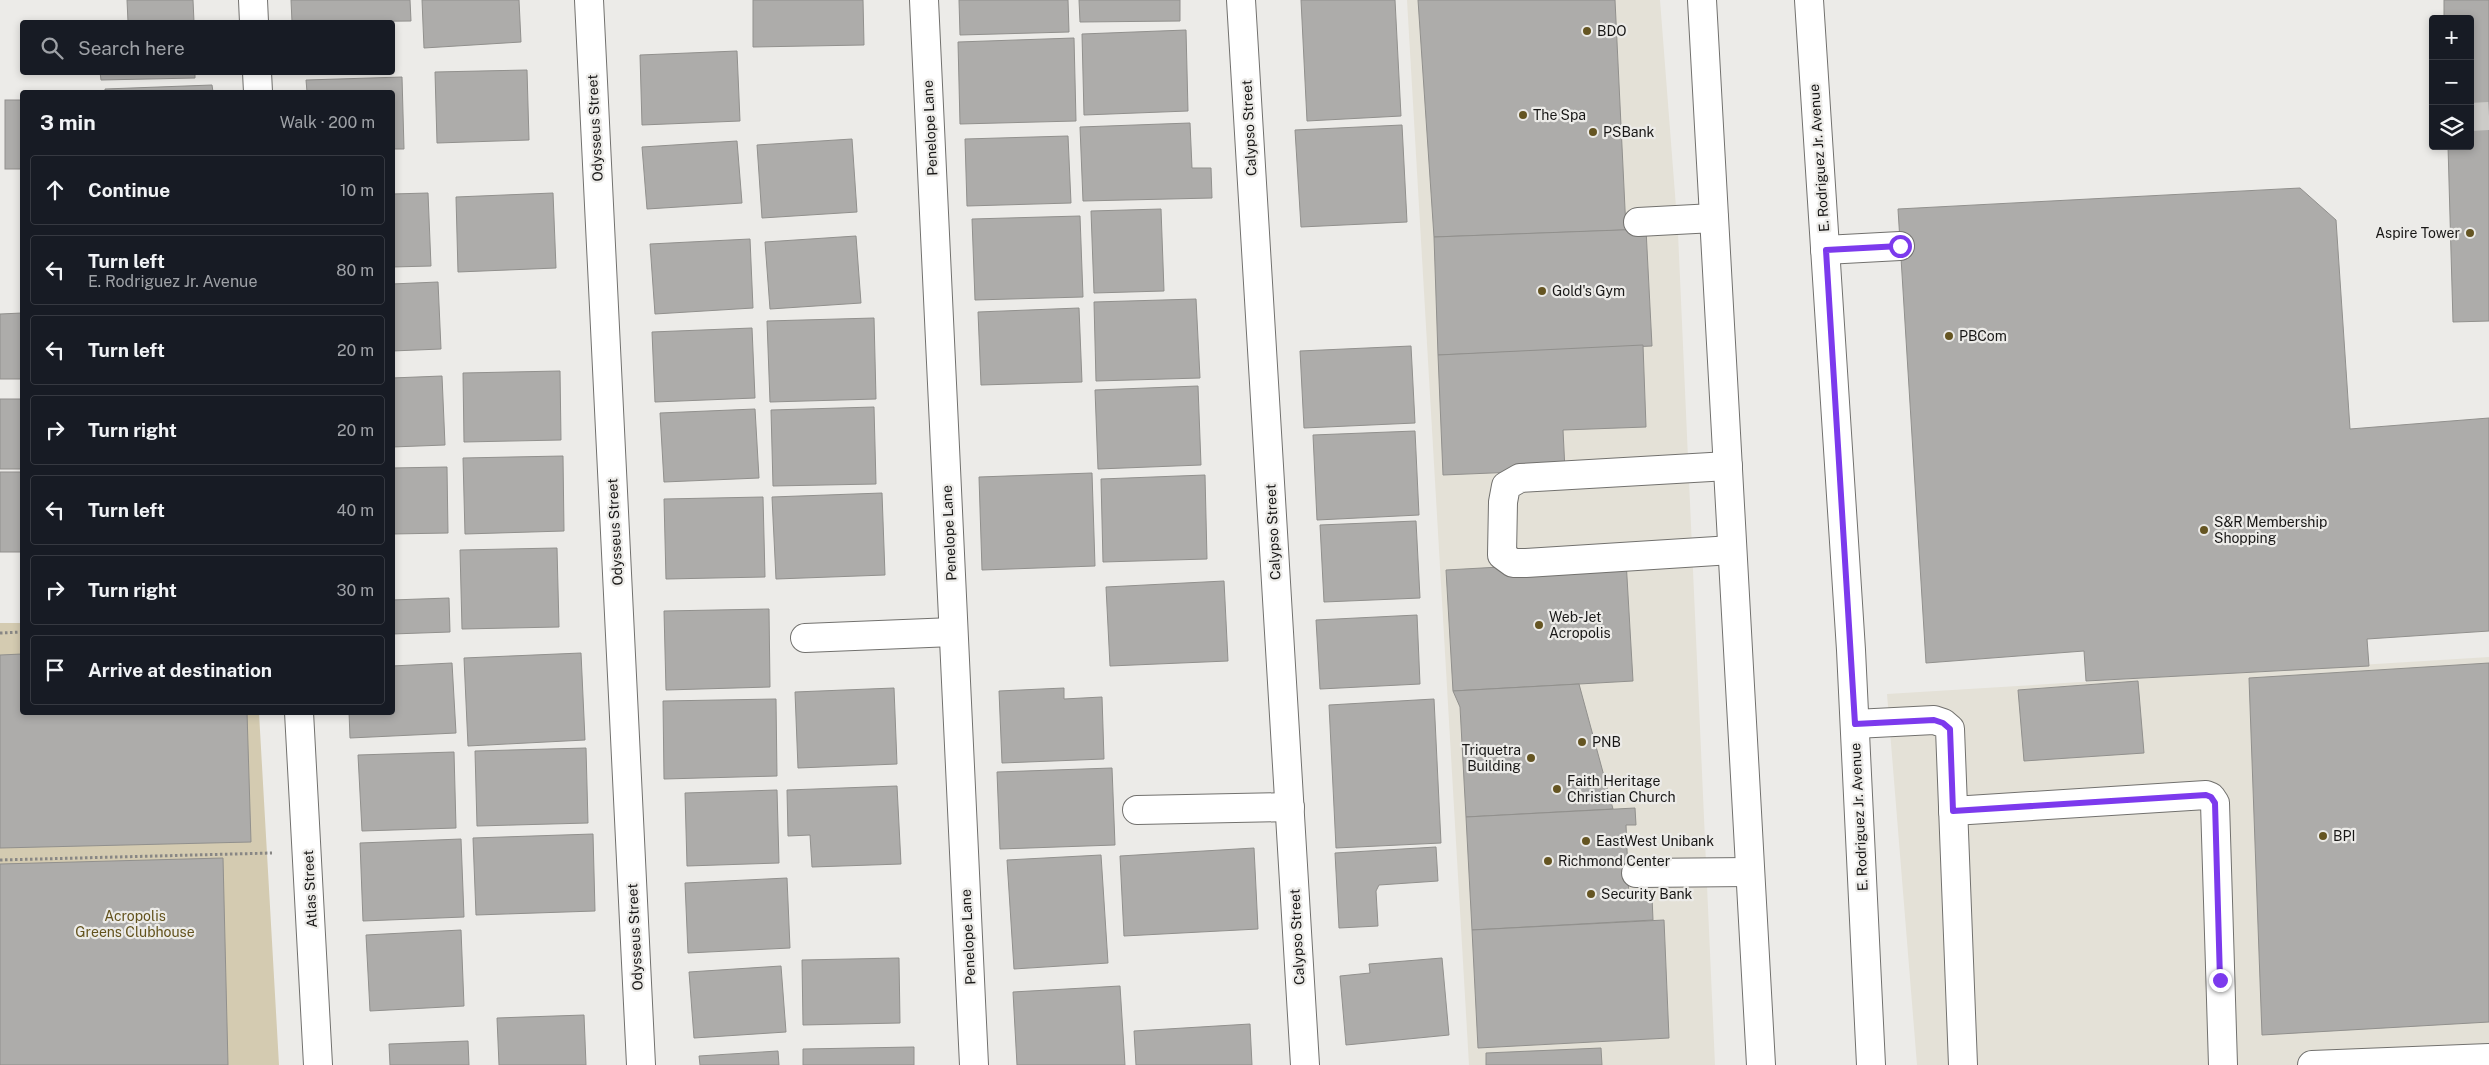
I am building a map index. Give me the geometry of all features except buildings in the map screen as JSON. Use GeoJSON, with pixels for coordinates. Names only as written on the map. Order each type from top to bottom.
{"type":"FeatureCollection","features":[{"type":"Feature","properties":{"kind":"street"},"geometry":{"type":"LineString","coordinates":[[253,0],[254,20]]}},
{"type":"Feature","properties":{"kind":"street","name":"Odysseus Street"},"geometry":{"type":"LineString","coordinates":[[589,0],[641,1065]]}},
{"type":"Feature","properties":{"kind":"street","name":"Penelope Lane"},"geometry":{"type":"LineString","coordinates":[[924,0],[974,1065]]}},
{"type":"Feature","properties":{"kind":"street","name":"Calypso Street"},"geometry":{"type":"LineString","coordinates":[[1241,0],[1305,1065]]}},
{"type":"Feature","properties":{"kind":"street"},"geometry":{"type":"LineString","coordinates":[[1702,0],[1761,1065]]}},
{"type":"Feature","properties":{"kind":"street","name":"E. Rodriguez Jr. Avenue"},"geometry":{"type":"LineString","coordinates":[[1809,0],[1855,724],[1871,1065]]}},
{"type":"Feature","properties":{"kind":"street"},"geometry":{"type":"LineString","coordinates":[[257,75],[258,90]]}},
{"type":"Feature","properties":{"kind":"street"},"geometry":{"type":"LineString","coordinates":[[1638,222],[1714,218]]}},
{"type":"Feature","properties":{"kind":"street"},"geometry":{"type":"LineString","coordinates":[[1826,250],[1900,246]]}},
{"type":"Feature","properties":{"kind":"street"},"geometry":{"type":"LineString","coordinates":[[1728,466],[1520,478],[1506,486],[1503,502],[1502,555],[1512,563],[1526,563],[1732,550]]}},
{"type":"Feature","properties":{"kind":"street"},"geometry":{"type":"LineString","coordinates":[[805,638],[953,632]]}},
{"type":"Feature","properties":{"kind":"street","name":"Atlas Street"},"geometry":{"type":"LineString","coordinates":[[300,715],[318,1065]]}},
{"type":"Feature","properties":{"kind":"street"},"geometry":{"type":"LineString","coordinates":[[1855,724],[1934,720],[1943,723],[1950,729],[1963,1065]]}},
{"type":"Feature","properties":{"kind":"street"},"geometry":{"type":"LineString","coordinates":[[1953,811],[2206,795],[2211,797],[2215,803],[2223,1065]]}},
{"type":"Feature","properties":{"kind":"street"},"geometry":{"type":"LineString","coordinates":[[1137,810],[1290,807]]}},
{"type":"Feature","properties":{"kind":"street"},"geometry":{"type":"LineString","coordinates":[[1636,874],[1750,872]]}},
{"type":"Feature","properties":{"kind":"street"},"geometry":{"type":"LineString","coordinates":[[2312,1065],[2489,1058]]}},
{"type":"Feature","properties":{"kind":"path"},"geometry":{"type":"LineString","coordinates":[[0,632],[20,632]]}},
{"type":"Feature","properties":{"kind":"path"},"geometry":{"type":"LineString","coordinates":[[0,860],[308,852]]}},
{"type":"Feature","properties":{"kind":"shaded area"},"geometry":{"type":"Polygon","coordinates":[[[1407,0],[1660,0],[1678,233],[1715,1065],[1469,1065],[1407,0]]]}},
{"type":"Feature","properties":{"kind":"shaded area"},"geometry":{"type":"Polygon","coordinates":[[[2489,657],[2489,1065],[1917,1065],[1887,694],[2489,657]]]}},
{"type":"Feature","properties":{"kind":"green space","name":"Acropolis Greens Clubhouse"},"geometry":{"type":"Polygon","coordinates":[[[0,623],[20,623],[20,715],[259,715],[279,1065],[0,1065],[0,623]]]}},
{"type":"Feature","properties":{"kind":"tunnel"},"geometry":{"type":"LineString","coordinates":[[2474,117],[2489,116]]}},
{"type":"Feature","properties":{"kind":"place","name":"BDO"},"geometry":{"type":"Point","coordinates":[1587,31]}},
{"type":"Feature","properties":{"kind":"place","name":"The Spa"},"geometry":{"type":"Point","coordinates":[1523,115]}},
{"type":"Feature","properties":{"kind":"place","name":"PSBank"},"geometry":{"type":"Point","coordinates":[1593,132]}},
{"type":"Feature","properties":{"kind":"place","name":"Aspire Tower"},"geometry":{"type":"Point","coordinates":[2470,233]}},
{"type":"Feature","properties":{"kind":"place","name":"Gold's Gym"},"geometry":{"type":"Point","coordinates":[1542,291]}},
{"type":"Feature","properties":{"kind":"place","name":"PBCom"},"geometry":{"type":"Point","coordinates":[1949,336]}},
{"type":"Feature","properties":{"kind":"place","name":"S&R Membership Shopping"},"geometry":{"type":"Point","coordinates":[2204,530]}},
{"type":"Feature","properties":{"kind":"place","name":"Web-Jet Acropolis"},"geometry":{"type":"Point","coordinates":[1539,625]}},
{"type":"Feature","properties":{"kind":"place","name":"PNB"},"geometry":{"type":"Point","coordinates":[1582,742]}},
{"type":"Feature","properties":{"kind":"place","name":"Triquetra Building"},"geometry":{"type":"Point","coordinates":[1531,758]}},
{"type":"Feature","properties":{"kind":"place","name":"Faith Heritage Christian Church"},"geometry":{"type":"Point","coordinates":[1557,789]}},
{"type":"Feature","properties":{"kind":"place","name":"BPI"},"geometry":{"type":"Point","coordinates":[2323,836]}},
{"type":"Feature","properties":{"kind":"place","name":"EastWest Unibank"},"geometry":{"type":"Point","coordinates":[1586,841]}},
{"type":"Feature","properties":{"kind":"place","name":"Richmond Center"},"geometry":{"type":"Point","coordinates":[1548,861]}},
{"type":"Feature","properties":{"kind":"place","name":"Security Bank"},"geometry":{"type":"Point","coordinates":[1591,894]}},
{"type":"Feature","properties":{"kind":"route"},"geometry":{"type":"LineString","coordinates":[[1900,246],[1826,250],[1855,724],[1934,720],[1943,723],[1950,729],[1953,811],[2089,804],[2206,795],[2211,797],[2215,803],[2220,980]]}}]}
